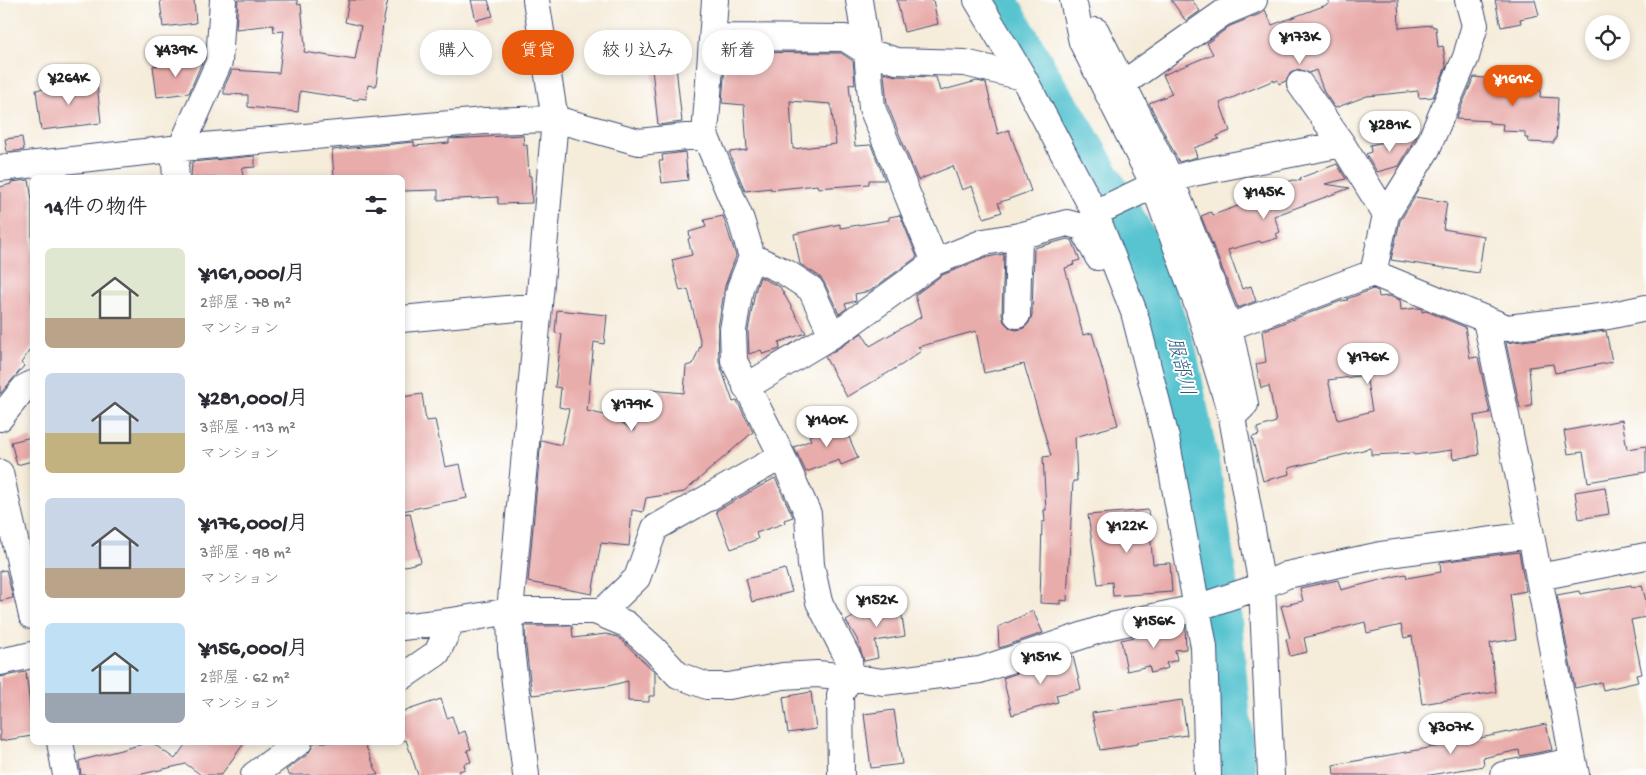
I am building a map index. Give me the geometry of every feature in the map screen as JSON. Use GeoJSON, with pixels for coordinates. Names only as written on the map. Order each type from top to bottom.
{"type":"FeatureCollection","features":[{"type":"Feature","properties":{"kind":"street"},"geometry":{"type":"LineString","coordinates":[[176,175],[175,163],[219,62],[223,0]]}},
{"type":"Feature","properties":{"kind":"street"},"geometry":{"type":"LineString","coordinates":[[526,775],[510,649],[510,611],[539,306],[554,119],[536,0]]}},
{"type":"Feature","properties":{"kind":"street"},"geometry":{"type":"LineString","coordinates":[[713,30],[715,0]]}},
{"type":"Feature","properties":{"kind":"street"},"geometry":{"type":"LineString","coordinates":[[860,0],[872,108],[936,262]]}},
{"type":"Feature","properties":{"kind":"street"},"geometry":{"type":"LineString","coordinates":[[977,0],[1024,77],[1095,213],[1134,312],[1166,438],[1201,606],[1208,775]]}},
{"type":"Feature","properties":{"kind":"street"},"geometry":{"type":"LineString","coordinates":[[1073,0],[1082,42],[1159,184],[1229,327],[1245,404],[1232,417]]}},
{"type":"Feature","properties":{"kind":"street"},"geometry":{"type":"LineString","coordinates":[[1080,0],[1124,83],[1159,184],[1232,417],[1262,586],[1271,775]]}},
{"type":"Feature","properties":{"kind":"street"},"geometry":{"type":"LineString","coordinates":[[1124,83],[1223,13],[1254,0]]}},
{"type":"Feature","properties":{"kind":"street"},"geometry":{"type":"LineString","coordinates":[[1373,273],[1386,215],[1427,149],[1466,57],[1475,25],[1468,0]]}},
{"type":"Feature","properties":{"kind":"street"},"geometry":{"type":"LineString","coordinates":[[774,37],[845,38],[867,52],[897,61],[965,63],[1024,77]]}},
{"type":"Feature","properties":{"kind":"street"},"geometry":{"type":"LineString","coordinates":[[710,75],[705,135],[741,220],[752,257],[740,288],[733,330],[734,361],[782,456],[808,514],[811,565],[819,602],[849,660],[850,677],[840,695],[841,775]]}},
{"type":"Feature","properties":{"kind":"street"},"geometry":{"type":"LineString","coordinates":[[1300,84],[1342,144],[1386,215]]}},
{"type":"Feature","properties":{"kind":"street"},"geometry":{"type":"LineString","coordinates":[[0,168],[181,148],[484,120],[554,119],[640,142],[705,135]]}},
{"type":"Feature","properties":{"kind":"street"},"geometry":{"type":"LineString","coordinates":[[1095,213],[1159,184],[1193,173],[1342,144]]}},
{"type":"Feature","properties":{"kind":"street"},"geometry":{"type":"LineString","coordinates":[[746,387],[847,326],[936,262],[984,242],[1019,236],[1066,223],[1082,227],[1108,275],[1119,276]]}},
{"type":"Feature","properties":{"kind":"street"},"geometry":{"type":"LineString","coordinates":[[1017,315],[1019,236]]}},
{"type":"Feature","properties":{"kind":"street"},"geometry":{"type":"LineString","coordinates":[[752,257],[785,272],[812,289],[832,335]]}},
{"type":"Feature","properties":{"kind":"street"},"geometry":{"type":"LineString","coordinates":[[1229,327],[1373,273],[1507,328],[1608,316],[1646,308]]}},
{"type":"Feature","properties":{"kind":"street"},"geometry":{"type":"LineString","coordinates":[[405,319],[539,306]]}},
{"type":"Feature","properties":{"kind":"street"},"geometry":{"type":"LineString","coordinates":[[1486,320],[1531,535],[1575,768],[1503,775]]}},
{"type":"Feature","properties":{"kind":"street"},"geometry":{"type":"LineString","coordinates":[[0,418],[30,383]]}},
{"type":"Feature","properties":{"kind":"street"},"geometry":{"type":"LineString","coordinates":[[604,614],[608,606],[637,578],[655,528],[782,456]]}},
{"type":"Feature","properties":{"kind":"street"},"geometry":{"type":"LineString","coordinates":[[0,473],[30,607]]}},
{"type":"Feature","properties":{"kind":"street"},"geometry":{"type":"LineString","coordinates":[[405,627],[510,611],[596,611],[626,624],[654,649],[678,675],[707,686],[729,686],[783,676],[817,674],[883,682],[980,670],[1112,626],[1201,606],[1262,586],[1287,575],[1381,556],[1531,535]]}},
{"type":"Feature","properties":{"kind":"street"},"geometry":{"type":"LineString","coordinates":[[1539,577],[1646,556]]}},
{"type":"Feature","properties":{"kind":"street"},"geometry":{"type":"LineString","coordinates":[[405,675],[437,653],[452,621]]}},
{"type":"Feature","properties":{"kind":"street"},"geometry":{"type":"LineString","coordinates":[[0,662],[30,655]]}},
{"type":"Feature","properties":{"kind":"street"},"geometry":{"type":"LineString","coordinates":[[61,745],[66,775]]}},
{"type":"Feature","properties":{"kind":"street"},"geometry":{"type":"LineString","coordinates":[[254,775],[295,745]]}},
{"type":"Feature","properties":{"kind":"building"},"geometry":{"type":"Polygon","coordinates":[[[160,0],[194,0],[196,23],[163,27],[160,0]]]}},
{"type":"Feature","properties":{"kind":"building"},"geometry":{"type":"Polygon","coordinates":[[[238,0],[297,0],[298,5],[301,4],[304,52],[355,60],[361,26],[345,22],[349,0],[388,0],[383,23],[376,86],[368,85],[366,99],[359,98],[358,100],[300,91],[298,112],[248,107],[248,95],[224,94],[224,88],[232,70],[279,73],[284,31],[274,32],[273,25],[236,29],[238,0]]]}},
{"type":"Feature","properties":{"kind":"building"},"geometry":{"type":"Polygon","coordinates":[[[471,0],[488,0],[493,16],[476,20],[471,0]]]}},
{"type":"Feature","properties":{"kind":"building"},"geometry":{"type":"Polygon","coordinates":[[[897,0],[933,0],[938,24],[904,32],[897,0]]]}},
{"type":"Feature","properties":{"kind":"building"},"geometry":{"type":"Polygon","coordinates":[[[1171,0],[1192,0],[1200,11],[1186,21],[1171,0]]]}},
{"type":"Feature","properties":{"kind":"building"},"geometry":{"type":"Polygon","coordinates":[[[1329,0],[1398,0],[1399,28],[1432,25],[1436,27],[1438,47],[1443,46],[1446,67],[1433,97],[1419,98],[1418,91],[1367,96],[1335,108],[1324,92],[1316,70],[1309,73],[1298,69],[1291,72],[1286,81],[1279,84],[1278,80],[1274,82],[1274,80],[1220,103],[1230,131],[1217,136],[1219,139],[1194,148],[1197,157],[1179,162],[1149,103],[1172,94],[1163,75],[1213,54],[1207,43],[1230,26],[1260,14],[1265,10],[1272,25],[1329,4],[1329,0]]]}},
{"type":"Feature","properties":{"kind":"building"},"geometry":{"type":"Polygon","coordinates":[[[1495,0],[1535,0],[1539,15],[1520,19],[1521,23],[1501,27],[1495,0]]]}},
{"type":"Feature","properties":{"kind":"building"},"geometry":{"type":"Polygon","coordinates":[[[774,52],[841,53],[853,61],[855,85],[849,84],[855,146],[871,145],[885,180],[869,180],[869,184],[818,188],[817,185],[745,191],[729,152],[747,150],[744,105],[722,103],[724,75],[774,75],[774,52]],[[790,101],[793,149],[836,144],[831,104],[790,101]]]}},
{"type":"Feature","properties":{"kind":"building"},"geometry":{"type":"Polygon","coordinates":[[[203,60],[189,93],[157,97],[153,66],[203,60]]]}},
{"type":"Feature","properties":{"kind":"building"},"geometry":{"type":"Polygon","coordinates":[[[884,73],[896,76],[936,77],[940,91],[977,81],[986,83],[998,134],[1009,130],[1031,191],[998,203],[1002,212],[984,218],[972,186],[962,190],[953,166],[918,180],[887,104],[884,73]]]}},
{"type":"Feature","properties":{"kind":"building"},"geometry":{"type":"Polygon","coordinates":[[[653,75],[677,75],[682,122],[658,125],[653,75]]]}},
{"type":"Feature","properties":{"kind":"building"},"geometry":{"type":"Polygon","coordinates":[[[1507,76],[1542,78],[1540,97],[1558,98],[1556,140],[1554,140],[1554,143],[1528,142],[1529,138],[1525,138],[1525,132],[1502,131],[1503,124],[1489,123],[1489,121],[1456,119],[1474,77],[1507,80],[1507,76]]]}},
{"type":"Feature","properties":{"kind":"building"},"geometry":{"type":"Polygon","coordinates":[[[97,83],[101,123],[41,130],[36,90],[97,83]]]}},
{"type":"Feature","properties":{"kind":"building"},"geometry":{"type":"Polygon","coordinates":[[[523,135],[524,145],[527,145],[532,203],[498,204],[498,197],[438,200],[438,190],[405,191],[405,175],[334,175],[332,150],[414,142],[414,146],[449,143],[449,139],[523,135]]]}},
{"type":"Feature","properties":{"kind":"building"},"geometry":{"type":"Polygon","coordinates":[[[1417,135],[1399,166],[1377,172],[1366,154],[1371,152],[1370,145],[1417,135]]]}},
{"type":"Feature","properties":{"kind":"building"},"geometry":{"type":"Polygon","coordinates":[[[22,137],[24,150],[7,152],[5,139],[22,137]]]}},
{"type":"Feature","properties":{"kind":"building"},"geometry":{"type":"Polygon","coordinates":[[[685,152],[688,180],[662,183],[659,161],[663,161],[662,155],[685,152]]]}},
{"type":"Feature","properties":{"kind":"building"},"geometry":{"type":"Polygon","coordinates":[[[255,156],[255,167],[242,168],[243,175],[191,175],[192,162],[255,156]]]}},
{"type":"Feature","properties":{"kind":"building"},"geometry":{"type":"Polygon","coordinates":[[[1337,164],[1346,179],[1325,184],[1350,188],[1274,216],[1280,232],[1276,234],[1278,238],[1228,250],[1242,289],[1251,286],[1256,301],[1238,308],[1201,216],[1211,212],[1213,215],[1252,201],[1251,196],[1293,180],[1301,181],[1300,178],[1337,164]]]}},
{"type":"Feature","properties":{"kind":"building"},"geometry":{"type":"Polygon","coordinates":[[[29,180],[30,187],[30,350],[21,363],[24,366],[0,394],[0,187],[11,184],[11,182],[29,180]]]}},
{"type":"Feature","properties":{"kind":"building"},"geometry":{"type":"Polygon","coordinates":[[[1415,197],[1447,202],[1443,229],[1484,236],[1479,273],[1391,260],[1400,221],[1415,197]]]}},
{"type":"Feature","properties":{"kind":"building"},"geometry":{"type":"Polygon","coordinates":[[[900,215],[917,257],[870,291],[855,294],[856,301],[845,304],[847,308],[839,314],[824,282],[819,276],[800,264],[794,234],[840,224],[840,228],[889,220],[889,217],[900,215]]]}},
{"type":"Feature","properties":{"kind":"building"},"geometry":{"type":"Polygon","coordinates":[[[723,216],[736,256],[725,286],[718,328],[719,362],[733,402],[737,401],[753,432],[684,492],[646,498],[643,512],[632,510],[629,546],[601,543],[592,594],[528,582],[541,440],[561,445],[569,409],[559,407],[561,388],[555,387],[562,334],[555,333],[557,310],[607,315],[604,344],[594,342],[587,411],[613,417],[634,431],[638,391],[650,392],[650,390],[684,393],[686,366],[693,364],[701,344],[688,289],[680,291],[672,260],[692,255],[688,239],[690,238],[689,232],[706,227],[704,220],[723,216]]]}},
{"type":"Feature","properties":{"kind":"building"},"geometry":{"type":"Polygon","coordinates":[[[1067,239],[1072,240],[1080,260],[1073,262],[1074,265],[1065,268],[1083,335],[1092,333],[1118,425],[1075,437],[1077,481],[1073,481],[1067,601],[1060,600],[1060,604],[1040,603],[1042,522],[1045,522],[1044,510],[1046,510],[1043,457],[1051,456],[1024,364],[984,373],[976,331],[918,347],[921,351],[903,364],[847,397],[825,357],[862,333],[870,346],[921,317],[915,295],[942,275],[988,257],[1004,254],[1002,315],[1004,322],[1010,328],[1016,330],[1024,328],[1029,323],[1032,315],[1034,248],[1067,239]]]}},
{"type":"Feature","properties":{"kind":"building"},"geometry":{"type":"Polygon","coordinates":[[[760,277],[780,287],[806,333],[779,342],[780,349],[763,354],[761,350],[749,354],[748,331],[755,292],[760,277]]]}},
{"type":"Feature","properties":{"kind":"building"},"geometry":{"type":"Polygon","coordinates":[[[1373,289],[1378,291],[1379,297],[1389,296],[1400,300],[1401,310],[1422,309],[1422,312],[1426,311],[1465,327],[1470,358],[1478,357],[1490,413],[1474,416],[1479,455],[1453,459],[1452,450],[1414,455],[1414,453],[1371,455],[1371,448],[1289,468],[1290,474],[1263,481],[1252,437],[1259,435],[1257,428],[1276,422],[1269,386],[1261,388],[1256,364],[1266,362],[1262,331],[1373,289]],[[1366,375],[1328,380],[1338,420],[1372,411],[1366,375]]]}},
{"type":"Feature","properties":{"kind":"building"},"geometry":{"type":"Polygon","coordinates":[[[1606,331],[1612,362],[1555,373],[1553,364],[1529,367],[1532,406],[1520,408],[1506,343],[1606,331]]]}},
{"type":"Feature","properties":{"kind":"building"},"geometry":{"type":"Polygon","coordinates":[[[422,394],[426,421],[435,420],[445,467],[460,464],[467,498],[405,510],[405,397],[422,394]]]}},
{"type":"Feature","properties":{"kind":"building"},"geometry":{"type":"Polygon","coordinates":[[[1622,420],[1627,449],[1646,446],[1646,472],[1588,482],[1583,452],[1568,454],[1564,431],[1622,420]]]}},
{"type":"Feature","properties":{"kind":"building"},"geometry":{"type":"Polygon","coordinates":[[[842,421],[858,458],[841,465],[839,460],[806,472],[794,447],[811,440],[809,436],[842,421]]]}},
{"type":"Feature","properties":{"kind":"building"},"geometry":{"type":"Polygon","coordinates":[[[30,437],[30,462],[17,465],[11,442],[30,437]]]}},
{"type":"Feature","properties":{"kind":"building"},"geometry":{"type":"Polygon","coordinates":[[[775,478],[793,517],[784,520],[785,523],[756,533],[758,539],[731,549],[716,511],[775,478]]]}},
{"type":"Feature","properties":{"kind":"building"},"geometry":{"type":"Polygon","coordinates":[[[1605,487],[1609,514],[1579,519],[1575,492],[1605,487]]]}},
{"type":"Feature","properties":{"kind":"building"},"geometry":{"type":"Polygon","coordinates":[[[1148,510],[1153,564],[1170,563],[1172,592],[1113,596],[1112,582],[1098,584],[1088,515],[1148,510]]]}},
{"type":"Feature","properties":{"kind":"building"},"geometry":{"type":"Polygon","coordinates":[[[410,513],[421,562],[405,566],[405,514],[410,513]]]}},
{"type":"Feature","properties":{"kind":"building"},"geometry":{"type":"Polygon","coordinates":[[[1519,552],[1526,591],[1510,594],[1516,639],[1490,643],[1496,692],[1422,704],[1412,636],[1404,638],[1401,625],[1367,633],[1365,622],[1304,638],[1307,652],[1290,656],[1286,639],[1290,638],[1281,606],[1303,601],[1300,588],[1338,580],[1341,590],[1406,574],[1407,578],[1441,572],[1440,562],[1519,552]]]}},
{"type":"Feature","properties":{"kind":"building"},"geometry":{"type":"Polygon","coordinates":[[[785,569],[792,592],[752,602],[746,579],[785,569]]]}},
{"type":"Feature","properties":{"kind":"building"},"geometry":{"type":"Polygon","coordinates":[[[6,570],[13,598],[0,601],[0,571],[6,570]]]}},
{"type":"Feature","properties":{"kind":"building"},"geometry":{"type":"Polygon","coordinates":[[[1631,585],[1632,587],[1642,585],[1646,601],[1646,617],[1631,620],[1642,674],[1636,675],[1638,682],[1603,690],[1601,682],[1575,688],[1557,595],[1579,591],[1580,594],[1631,585]]]}},
{"type":"Feature","properties":{"kind":"building"},"geometry":{"type":"Polygon","coordinates":[[[900,604],[905,636],[875,641],[878,658],[864,661],[857,639],[846,621],[867,609],[900,604]]]}},
{"type":"Feature","properties":{"kind":"building"},"geometry":{"type":"Polygon","coordinates":[[[1033,611],[1043,633],[999,648],[998,627],[1033,611]]]}},
{"type":"Feature","properties":{"kind":"building"},"geometry":{"type":"Polygon","coordinates":[[[525,626],[572,626],[573,638],[606,634],[618,637],[655,672],[655,696],[649,696],[649,702],[628,701],[628,681],[608,686],[532,695],[525,626]]]}},
{"type":"Feature","properties":{"kind":"building"},"geometry":{"type":"Polygon","coordinates":[[[1185,626],[1186,649],[1175,650],[1177,660],[1166,663],[1168,668],[1151,673],[1149,666],[1127,671],[1121,640],[1185,626]]]}},
{"type":"Feature","properties":{"kind":"building"},"geometry":{"type":"Polygon","coordinates":[[[1073,656],[1081,689],[1056,695],[1058,702],[1012,715],[1003,678],[1073,656]]]}},
{"type":"Feature","properties":{"kind":"building"},"geometry":{"type":"Polygon","coordinates":[[[26,672],[30,706],[30,736],[0,741],[0,677],[26,672]]]}},
{"type":"Feature","properties":{"kind":"building"},"geometry":{"type":"Polygon","coordinates":[[[811,692],[816,729],[788,733],[783,697],[811,692]]]}},
{"type":"Feature","properties":{"kind":"building"},"geometry":{"type":"Polygon","coordinates":[[[441,699],[447,718],[452,716],[458,734],[465,731],[471,749],[467,750],[471,762],[464,764],[465,769],[459,771],[460,775],[418,775],[405,740],[405,711],[441,699]]]}},
{"type":"Feature","properties":{"kind":"building"},"geometry":{"type":"Polygon","coordinates":[[[1182,700],[1187,735],[1100,750],[1092,713],[1182,700]]]}},
{"type":"Feature","properties":{"kind":"building"},"geometry":{"type":"Polygon","coordinates":[[[894,710],[902,764],[871,768],[864,714],[894,710]]]}},
{"type":"Feature","properties":{"kind":"building"},"geometry":{"type":"Polygon","coordinates":[[[1546,724],[1552,750],[1520,756],[1519,750],[1483,758],[1484,766],[1430,775],[1334,775],[1333,765],[1457,743],[1546,724]]]}},
{"type":"Feature","properties":{"kind":"building"},"geometry":{"type":"Polygon","coordinates":[[[140,745],[155,745],[175,759],[185,745],[243,745],[221,775],[201,775],[186,764],[138,775],[81,775],[79,761],[140,745]]]}},
{"type":"Feature","properties":{"kind":"building"},"geometry":{"type":"Polygon","coordinates":[[[313,745],[365,745],[378,775],[289,775],[286,770],[308,754],[313,745]]]}},
{"type":"Feature","properties":{"kind":"waterway","name":"服部川"},"geometry":{"type":"LineString","coordinates":[[997,0],[1140,245],[1177,353],[1206,499],[1221,610],[1236,775]]}}]}
